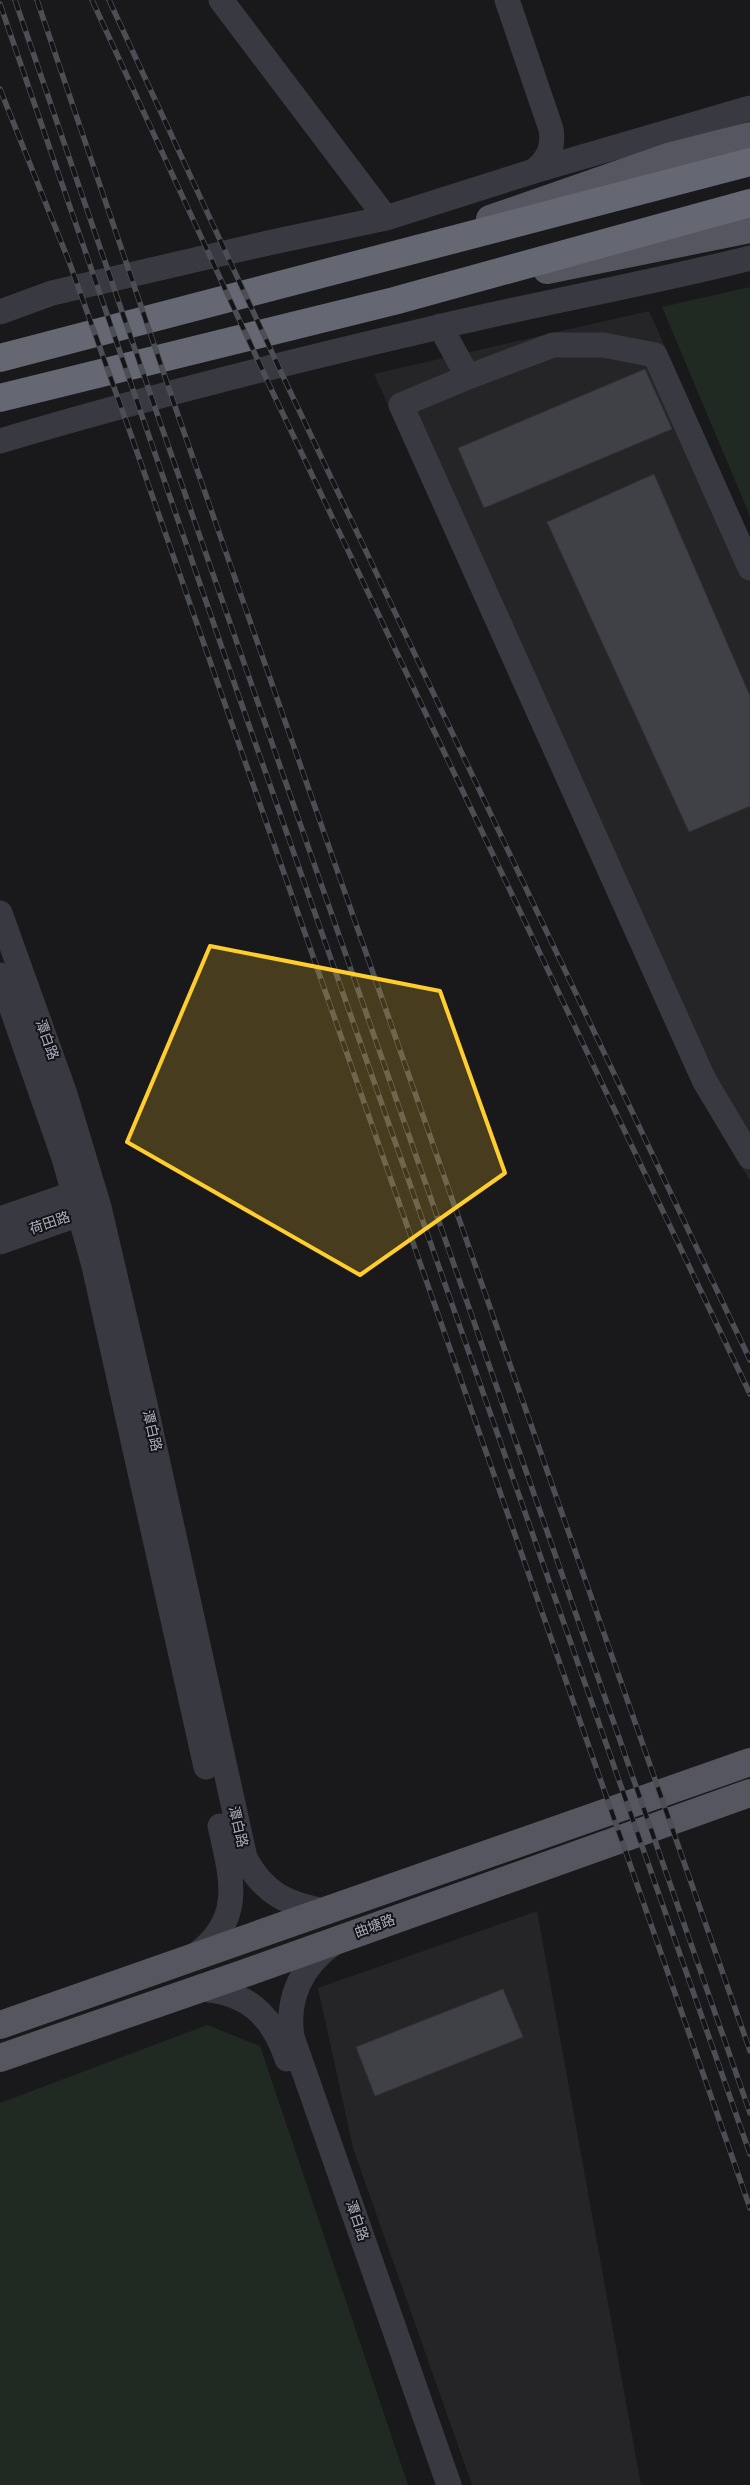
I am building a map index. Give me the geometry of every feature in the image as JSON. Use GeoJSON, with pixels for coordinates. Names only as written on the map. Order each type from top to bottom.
{"type":"FeatureCollection","features":[{"type":"Feature","properties":{"kind":"highway"},"geometry":{"type":"LineString","coordinates":[[0,358],[750,162]]}},
{"type":"Feature","properties":{"kind":"highway"},"geometry":{"type":"LineString","coordinates":[[0,398],[394,300],[750,203]]}},
{"type":"Feature","properties":{"kind":"main road"},"geometry":{"type":"LineString","coordinates":[[368,262],[652,163],[750,136]]}},
{"type":"Feature","properties":{"kind":"main road"},"geometry":{"type":"LineString","coordinates":[[394,300],[750,229]]}},
{"type":"Feature","properties":{"kind":"main road"},"geometry":{"type":"LineString","coordinates":[[0,2025],[750,1762]]}},
{"type":"Feature","properties":{"kind":"main road","name":"曲塘路"},"geometry":{"type":"LineString","coordinates":[[0,2058],[750,1793]]}},
{"type":"Feature","properties":{"kind":"street"},"geometry":{"type":"LineString","coordinates":[[221,0],[386,218]]}},
{"type":"Feature","properties":{"kind":"street"},"geometry":{"type":"LineString","coordinates":[[507,0],[551,130],[551,149],[546,160],[534,171]]}},
{"type":"Feature","properties":{"kind":"street"},"geometry":{"type":"LineString","coordinates":[[514,0],[562,137],[574,148],[591,154]]}},
{"type":"Feature","properties":{"kind":"street"},"geometry":{"type":"LineString","coordinates":[[0,312],[52,293],[268,242],[386,218],[534,171],[750,108]]}},
{"type":"Feature","properties":{"kind":"street"},"geometry":{"type":"LineString","coordinates":[[0,441],[102,410],[440,326],[679,276],[750,258]]}},
{"type":"Feature","properties":{"kind":"street"},"geometry":{"type":"LineString","coordinates":[[440,326],[468,377]]}},
{"type":"Feature","properties":{"kind":"street"},"geometry":{"type":"LineString","coordinates":[[750,568],[655,355],[603,345],[553,345],[401,405],[704,1080],[750,1157]]}},
{"type":"Feature","properties":{"kind":"street","name":"潭白路"},"geometry":{"type":"LineString","coordinates":[[0,913],[65,1094],[87,1200],[154,1442],[245,1858],[254,1876],[269,1890],[303,1908],[326,1911]]}},
{"type":"Feature","properties":{"kind":"street","name":"潭白路"},"geometry":{"type":"LineString","coordinates":[[0,975],[58,1141],[87,1200],[94,1269],[164,1569],[229,1873],[230,1905],[226,1923],[216,1938],[188,1960]]}},
{"type":"Feature","properties":{"kind":"street"},"geometry":{"type":"LineString","coordinates":[[58,1141],[60,1157],[55,1179],[25,1221],[47,1231],[68,1237],[85,1253],[94,1269]]}},
{"type":"Feature","properties":{"kind":"street","name":"荷田路"},"geometry":{"type":"LineString","coordinates":[[0,1242],[25,1221],[87,1200]]}},
{"type":"Feature","properties":{"kind":"street","name":"荷田路"},"geometry":{"type":"LineString","coordinates":[[0,1219],[25,1221]]}},
{"type":"Feature","properties":{"kind":"street","name":"潭白路"},"geometry":{"type":"LineString","coordinates":[[337,1940],[315,1957],[302,1974],[290,2010],[292,2037],[449,2485]]}},
{"type":"Feature","properties":{"kind":"street","name":"潭白路"},"geometry":{"type":"LineString","coordinates":[[198,1989],[219,1990],[237,1996],[250,2004],[272,2026],[281,2042],[436,2485]]}},
{"type":"Feature","properties":{"kind":"highlighted area"},"geometry":{"type":"Polygon","coordinates":[[[210,946],[440,991],[505,1173],[360,1275],[127,1142],[210,946]]]}},
{"type":"Feature","properties":{"kind":"shaded area"},"geometry":{"type":"Polygon","coordinates":[[[750,287],[750,516],[662,307],[750,287]]]}},
{"type":"Feature","properties":{"kind":"shaded area"},"geometry":{"type":"Polygon","coordinates":[[[649,311],[750,537],[750,1181],[692,1082],[374,374],[649,311]]]}},
{"type":"Feature","properties":{"kind":"shaded area"},"geometry":{"type":"Polygon","coordinates":[[[537,1911],[641,2485],[472,2485],[353,2148],[318,1988],[537,1911]]]}},
{"type":"Feature","properties":{"kind":"shaded area"},"geometry":{"type":"Polygon","coordinates":[[[207,2025],[260,2046],[408,2485],[0,2485],[0,2103],[207,2025]]]}},
{"type":"Feature","properties":{"kind":"building"},"geometry":{"type":"Polygon","coordinates":[[[645,369],[672,429],[484,508],[458,448],[645,369]]]}},
{"type":"Feature","properties":{"kind":"building"},"geometry":{"type":"Polygon","coordinates":[[[654,474],[750,696],[750,806],[689,832],[547,522],[654,474]]]}},
{"type":"Feature","properties":{"kind":"building"},"geometry":{"type":"Polygon","coordinates":[[[503,1989],[523,2037],[375,2096],[356,2047],[503,1989]]]}},
{"type":"Feature","properties":{"kind":"railway"},"geometry":{"type":"LineString","coordinates":[[15,0],[161,425],[750,2113]]}},
{"type":"Feature","properties":{"kind":"railway"},"geometry":{"type":"LineString","coordinates":[[37,0],[179,418],[750,2051]]}},
{"type":"Feature","properties":{"kind":"railway"},"geometry":{"type":"LineString","coordinates":[[92,0],[273,393],[750,1394]]}},
{"type":"Feature","properties":{"kind":"railway"},"geometry":{"type":"LineString","coordinates":[[109,0],[288,387],[750,1360]]}},
{"type":"Feature","properties":{"kind":"railway"},"geometry":{"type":"LineString","coordinates":[[0,4],[230,671],[750,2154]]}},
{"type":"Feature","properties":{"kind":"railway"},"geometry":{"type":"LineString","coordinates":[[0,89],[70,264],[130,432],[750,2208]]}}]}
